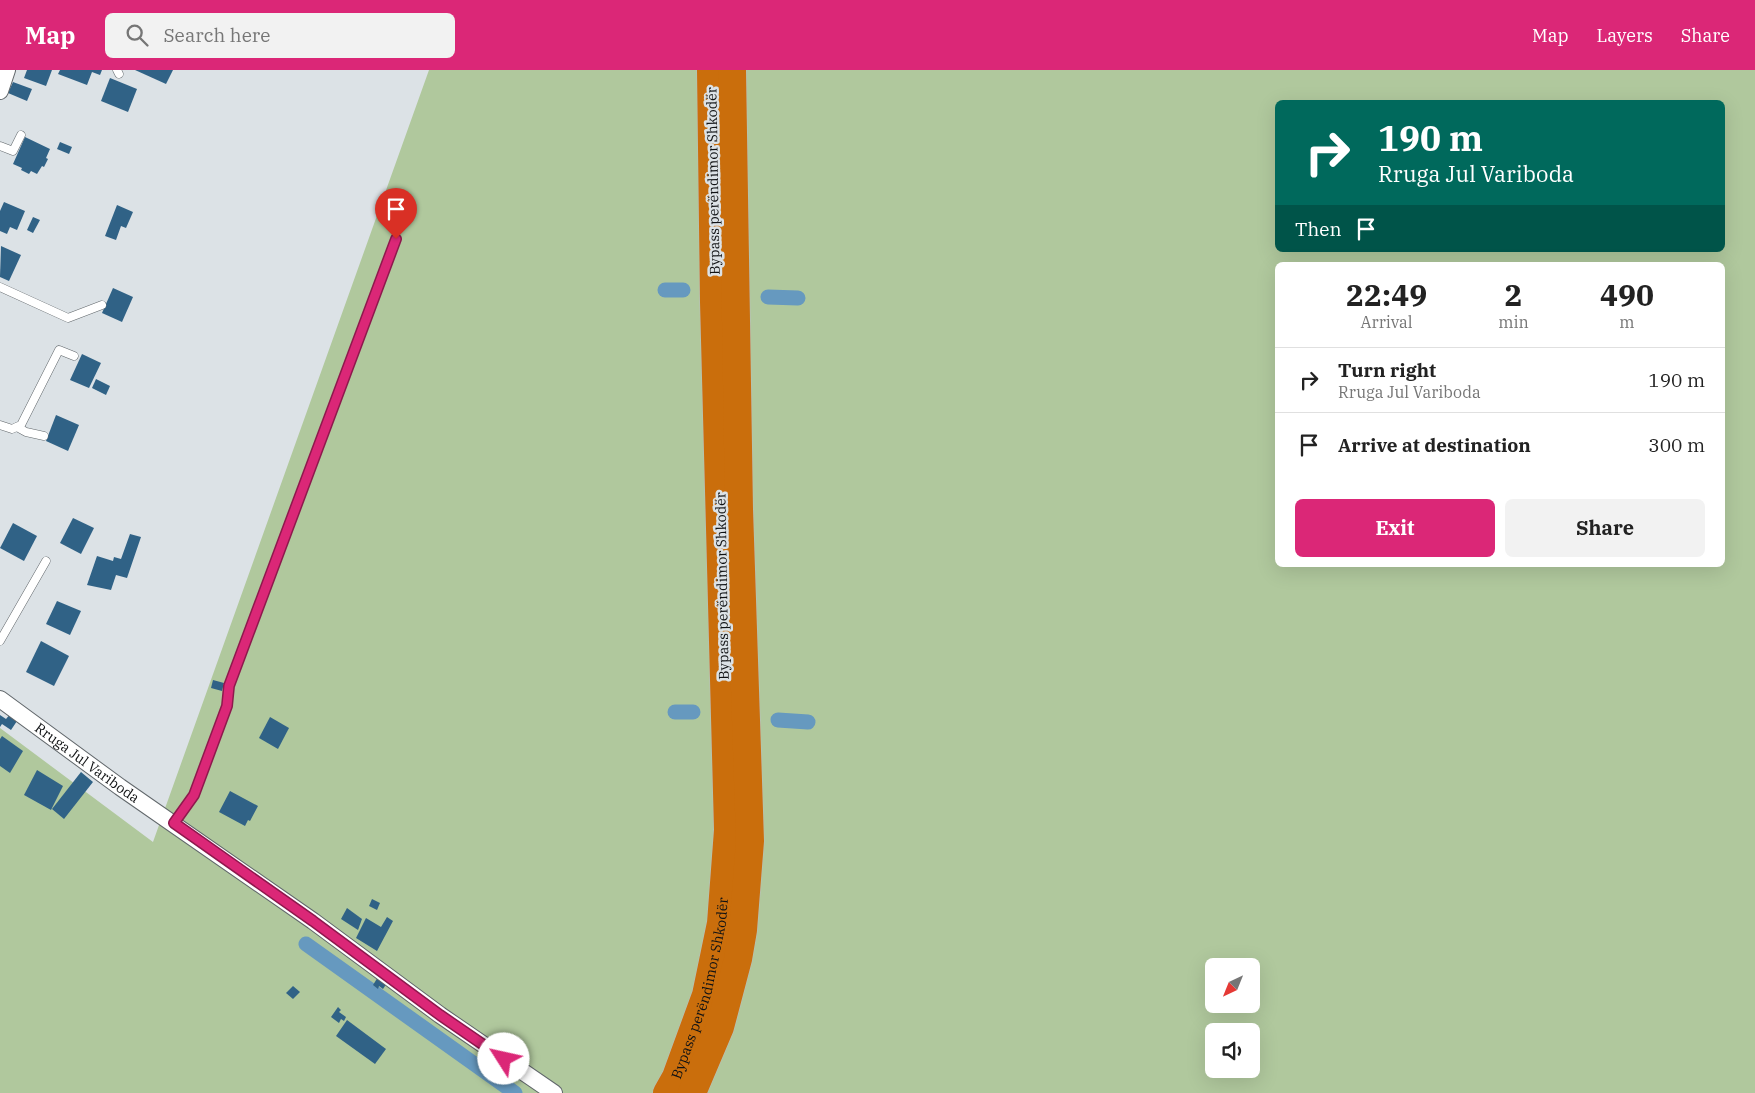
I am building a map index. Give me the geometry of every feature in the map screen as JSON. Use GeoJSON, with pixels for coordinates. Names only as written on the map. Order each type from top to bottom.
{"type":"FeatureCollection","features":[{"type":"Feature","properties":{"kind":"highway","name":"Bypass perëndimor Shkodër"},"geometry":{"type":"LineString","coordinates":[[668,1093],[676,1077],[706,995],[721,923],[728,830],[714,302],[711,70]]}},
{"type":"Feature","properties":{"kind":"highway","name":"Bypass perëndimor Shkodër"},"geometry":{"type":"LineString","coordinates":[[692,1093],[720,1027],[738,959],[743,930],[750,841],[739,500],[732,70]]}},
{"type":"Feature","properties":{"kind":"street","name":"Rruga Jul Variboda"},"geometry":{"type":"LineString","coordinates":[[0,699],[113,782],[313,921],[440,1015],[554,1093]]}},
{"type":"Feature","properties":{"kind":"lane"},"geometry":{"type":"LineString","coordinates":[[0,146],[13,151],[21,135]]}},
{"type":"Feature","properties":{"kind":"lane"},"geometry":{"type":"LineString","coordinates":[[174,823],[194,795],[221,724],[227,706],[229,686],[396,239]]}},
{"type":"Feature","properties":{"kind":"lane"},"geometry":{"type":"LineString","coordinates":[[0,287],[68,318],[102,305]]}},
{"type":"Feature","properties":{"kind":"lane"},"geometry":{"type":"LineString","coordinates":[[0,424],[12,429],[21,425],[60,350],[74,356]]}},
{"type":"Feature","properties":{"kind":"lane"},"geometry":{"type":"LineString","coordinates":[[17,427],[26,432],[44,436]]}},
{"type":"Feature","properties":{"kind":"lane"},"geometry":{"type":"LineString","coordinates":[[0,640],[46,561]]}},
{"type":"Feature","properties":{"kind":"green space"},"geometry":{"type":"Polygon","coordinates":[[[429,70],[1755,70],[1755,1093],[0,1093],[0,728],[153,842],[429,70]]]}},
{"type":"Feature","properties":{"kind":"building"},"geometry":{"type":"Polygon","coordinates":[[[27,70],[52,70],[46,86],[24,78],[27,70]]]}},
{"type":"Feature","properties":{"kind":"building"},"geometry":{"type":"Polygon","coordinates":[[[60,70],[102,70],[100,75],[92,72],[87,85],[58,74],[60,70]]]}},
{"type":"Feature","properties":{"kind":"building"},"geometry":{"type":"Polygon","coordinates":[[[135,70],[173,70],[166,84],[135,70]]]}},
{"type":"Feature","properties":{"kind":"building"},"geometry":{"type":"Polygon","coordinates":[[[110,78],[137,89],[128,112],[101,101],[110,78]]]}},
{"type":"Feature","properties":{"kind":"building"},"geometry":{"type":"Polygon","coordinates":[[[13,82],[32,89],[27,101],[8,93],[13,82]]]}},
{"type":"Feature","properties":{"kind":"building"},"geometry":{"type":"Polygon","coordinates":[[[25,137],[50,149],[44,167],[42,166],[37,174],[31,171],[29,174],[13,164],[25,137]]]}},
{"type":"Feature","properties":{"kind":"building"},"geometry":{"type":"Polygon","coordinates":[[[60,142],[72,147],[69,154],[57,149],[60,142]]]}},
{"type":"Feature","properties":{"kind":"building"},"geometry":{"type":"Polygon","coordinates":[[[4,202],[25,211],[17,230],[10,227],[7,234],[0,231],[0,211],[4,202]]]}},
{"type":"Feature","properties":{"kind":"building"},"geometry":{"type":"Polygon","coordinates":[[[117,205],[133,212],[126,228],[121,226],[116,240],[105,236],[117,205]]]}},
{"type":"Feature","properties":{"kind":"building"},"geometry":{"type":"Polygon","coordinates":[[[33,217],[40,220],[33,233],[27,230],[33,217]]]}},
{"type":"Feature","properties":{"kind":"building"},"geometry":{"type":"Polygon","coordinates":[[[1,246],[21,255],[9,281],[0,277],[1,246]]]}},
{"type":"Feature","properties":{"kind":"building"},"geometry":{"type":"Polygon","coordinates":[[[113,288],[133,297],[122,322],[102,313],[113,288]]]}},
{"type":"Feature","properties":{"kind":"building"},"geometry":{"type":"Polygon","coordinates":[[[82,354],[101,363],[89,388],[70,380],[82,354]]]}},
{"type":"Feature","properties":{"kind":"building"},"geometry":{"type":"Polygon","coordinates":[[[96,379],[110,386],[106,395],[92,388],[96,379]]]}},
{"type":"Feature","properties":{"kind":"building"},"geometry":{"type":"Polygon","coordinates":[[[56,415],[79,425],[68,451],[46,441],[56,415]]]}},
{"type":"Feature","properties":{"kind":"building"},"geometry":{"type":"Polygon","coordinates":[[[73,518],[94,528],[81,554],[60,543],[73,518]]]}},
{"type":"Feature","properties":{"kind":"building"},"geometry":{"type":"Polygon","coordinates":[[[13,523],[37,536],[24,561],[0,548],[13,523]]]}},
{"type":"Feature","properties":{"kind":"building"},"geometry":{"type":"Polygon","coordinates":[[[130,534],[141,537],[127,578],[116,575],[111,590],[87,585],[97,556],[113,561],[114,557],[121,559],[130,534]]]}},
{"type":"Feature","properties":{"kind":"building"},"geometry":{"type":"Polygon","coordinates":[[[57,601],[81,611],[70,635],[46,624],[57,601]]]}},
{"type":"Feature","properties":{"kind":"building"},"geometry":{"type":"Polygon","coordinates":[[[41,641],[69,656],[54,686],[26,672],[41,641]]]}},
{"type":"Feature","properties":{"kind":"building"},"geometry":{"type":"Polygon","coordinates":[[[213,680],[224,683],[222,691],[211,688],[213,680]]]}},
{"type":"Feature","properties":{"kind":"building"},"geometry":{"type":"Polygon","coordinates":[[[11,713],[19,718],[11,730],[2,724],[0,727],[0,715],[6,719],[11,713]]]}},
{"type":"Feature","properties":{"kind":"building"},"geometry":{"type":"Polygon","coordinates":[[[270,717],[289,728],[278,749],[259,738],[270,717]]]}},
{"type":"Feature","properties":{"kind":"building"},"geometry":{"type":"Polygon","coordinates":[[[2,736],[23,751],[10,773],[0,766],[0,739],[2,736]]]}},
{"type":"Feature","properties":{"kind":"building"},"geometry":{"type":"Polygon","coordinates":[[[37,770],[63,786],[51,810],[24,795],[37,770]]]}},
{"type":"Feature","properties":{"kind":"building"},"geometry":{"type":"Polygon","coordinates":[[[81,772],[93,782],[64,819],[52,809],[81,772]]]}},
{"type":"Feature","properties":{"kind":"building"},"geometry":{"type":"Polygon","coordinates":[[[230,791],[258,806],[245,826],[219,812],[230,791]]]}},
{"type":"Feature","properties":{"kind":"building"},"geometry":{"type":"Polygon","coordinates":[[[372,899],[380,903],[377,910],[369,906],[372,899]]]}},
{"type":"Feature","properties":{"kind":"building"},"geometry":{"type":"Polygon","coordinates":[[[347,908],[362,919],[358,930],[341,919],[347,908]]]}},
{"type":"Feature","properties":{"kind":"building"},"geometry":{"type":"Polygon","coordinates":[[[387,917],[393,921],[377,951],[356,938],[366,918],[381,927],[387,917]]]}},
{"type":"Feature","properties":{"kind":"building"},"geometry":{"type":"Polygon","coordinates":[[[378,977],[387,983],[383,989],[379,986],[378,989],[373,985],[378,977]]]}},
{"type":"Feature","properties":{"kind":"building"},"geometry":{"type":"Polygon","coordinates":[[[293,986],[300,992],[293,999],[286,993],[293,986]]]}},
{"type":"Feature","properties":{"kind":"building"},"geometry":{"type":"Polygon","coordinates":[[[338,1007],[341,1010],[339,1012],[346,1017],[344,1021],[341,1019],[339,1023],[331,1017],[338,1007]]]}},
{"type":"Feature","properties":{"kind":"building"},"geometry":{"type":"Polygon","coordinates":[[[347,1020],[386,1049],[375,1064],[336,1036],[347,1020]]]}},
{"type":"Feature","properties":{"kind":"waterway"},"geometry":{"type":"LineString","coordinates":[[665,290],[683,290]]}},
{"type":"Feature","properties":{"kind":"waterway"},"geometry":{"type":"LineString","coordinates":[[768,297],[798,298]]}},
{"type":"Feature","properties":{"kind":"waterway"},"geometry":{"type":"LineString","coordinates":[[675,712],[693,712]]}},
{"type":"Feature","properties":{"kind":"waterway"},"geometry":{"type":"LineString","coordinates":[[778,720],[808,722]]}},
{"type":"Feature","properties":{"kind":"waterway"},"geometry":{"type":"LineString","coordinates":[[306,944],[515,1093]]}},
{"type":"Feature","properties":{"kind":"route"},"geometry":{"type":"LineString","coordinates":[[396,239],[229,686],[227,706],[221,724],[194,795],[174,823],[504,1059]]}}]}
